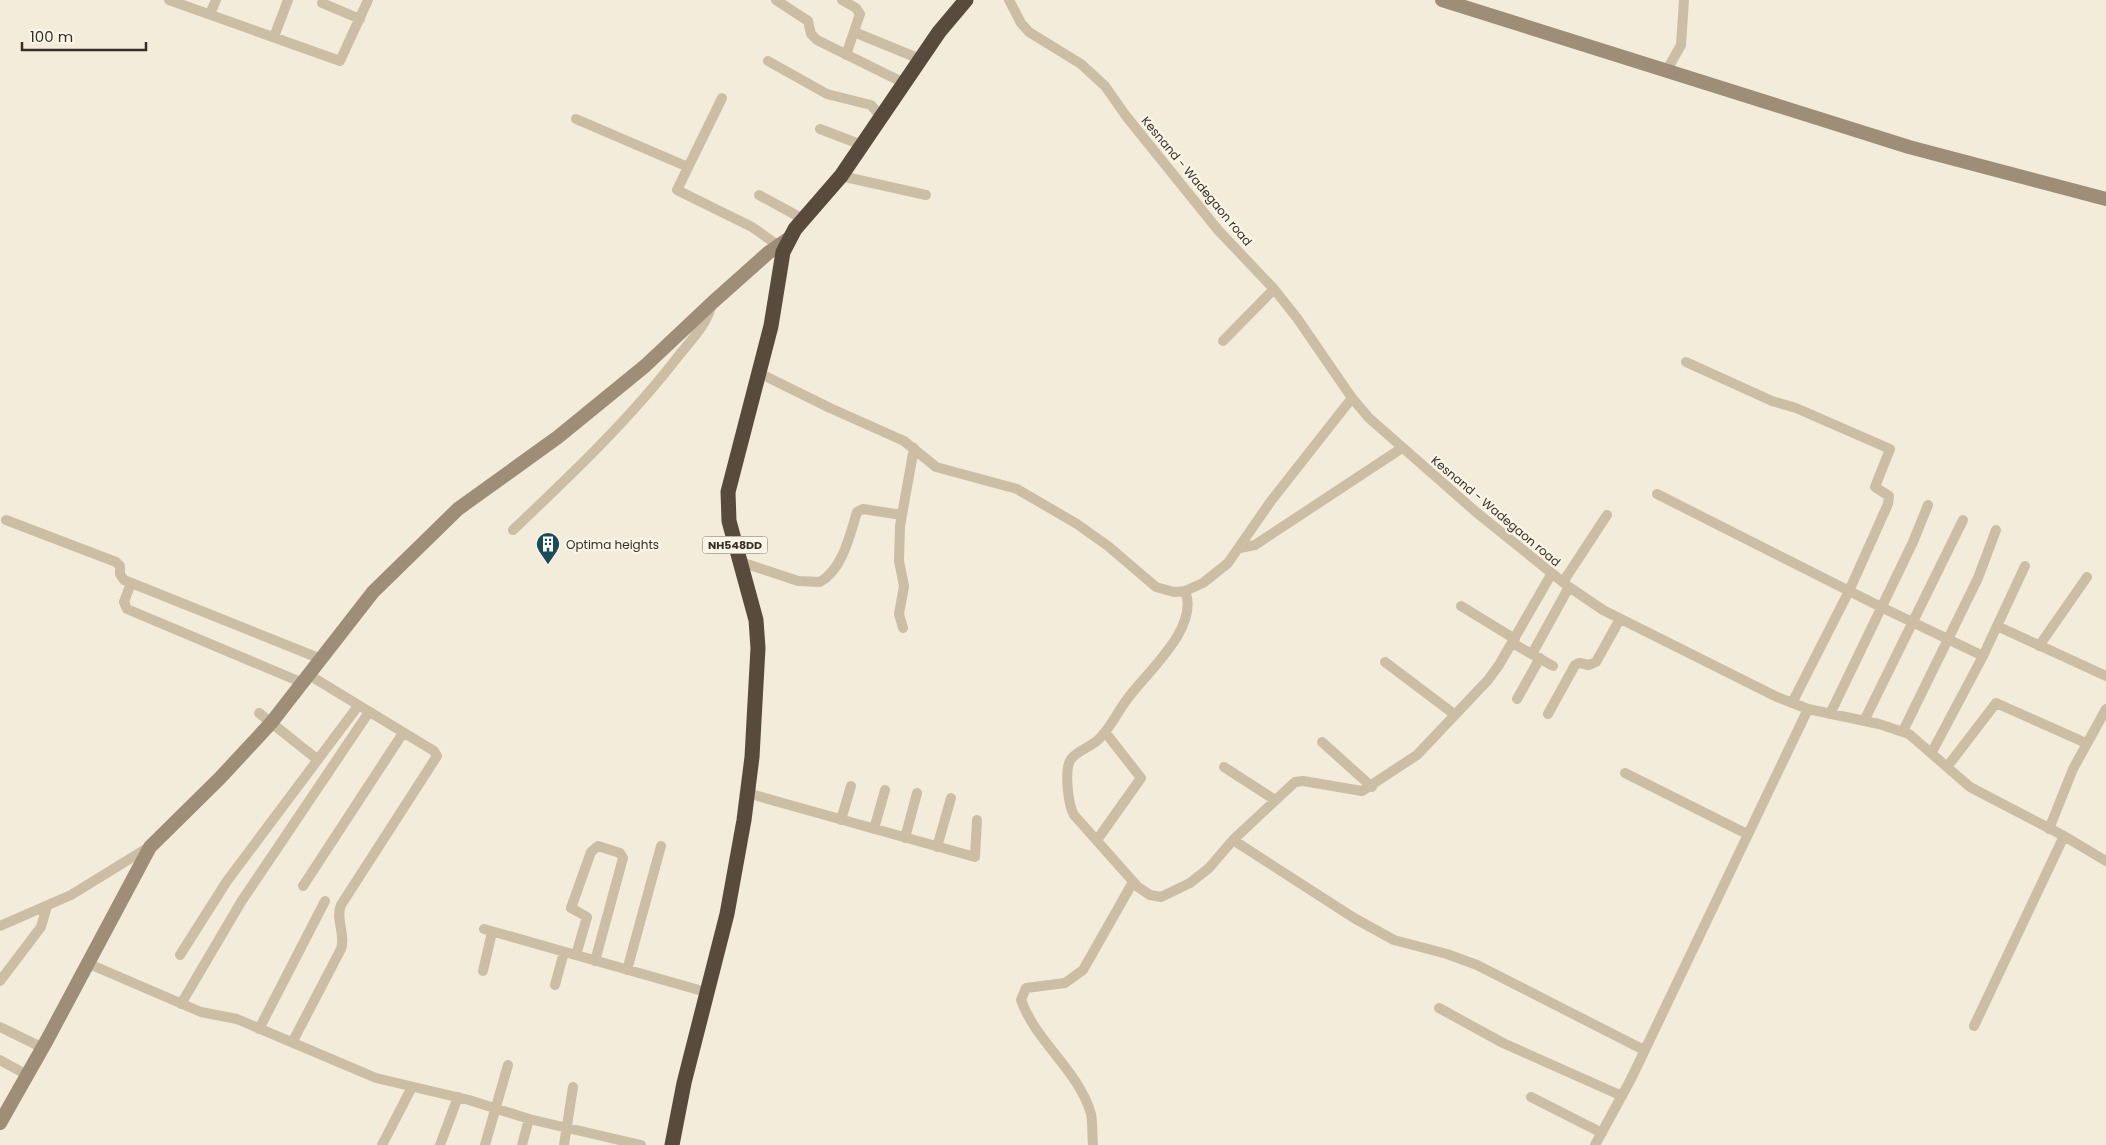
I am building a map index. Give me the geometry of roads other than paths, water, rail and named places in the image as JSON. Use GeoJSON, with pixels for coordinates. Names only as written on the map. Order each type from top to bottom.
{"type":"FeatureCollection","features":[{"type":"Feature","properties":{"kind":"highway","name":"NH548DD"},"geometry":{"type":"LineString","coordinates":[[672,1145],[684,1083],[727,914],[752,757],[758,648],[756,620],[729,521],[728,492],[771,326],[783,243],[841,176],[939,32],[966,0]]}},
{"type":"Feature","properties":{"kind":"street"},"geometry":{"type":"LineString","coordinates":[[169,0],[340,61],[368,0]]}},
{"type":"Feature","properties":{"kind":"street"},"geometry":{"type":"LineString","coordinates":[[210,14],[216,0]]}},
{"type":"Feature","properties":{"kind":"street"},"geometry":{"type":"LineString","coordinates":[[274,37],[288,0]]}},
{"type":"Feature","properties":{"kind":"street"},"geometry":{"type":"LineString","coordinates":[[776,0],[808,21],[813,37],[904,84]]}},
{"type":"Feature","properties":{"kind":"street"},"geometry":{"type":"LineString","coordinates":[[842,0],[856,8],[860,14],[846,54]]}},
{"type":"Feature","properties":{"kind":"street","name":"Kesnand - Wadegaon road"},"geometry":{"type":"LineString","coordinates":[[1009,0],[1021,23],[1029,32],[1093,73],[1218,230],[1274,289],[1298,318],[1352,398],[1379,428],[1566,585],[1620,619],[1792,704],[1903,731],[1932,752],[1946,767],[1989,798],[2064,836],[2106,861]]}},
{"type":"Feature","properties":{"kind":"street"},"geometry":{"type":"LineString","coordinates":[[1442,0],[1909,147],[2106,199]]}},
{"type":"Feature","properties":{"kind":"street"},"geometry":{"type":"LineString","coordinates":[[1667,70],[1681,45],[1684,0]]}},
{"type":"Feature","properties":{"kind":"street"},"geometry":{"type":"LineString","coordinates":[[319,1],[360,19]]}},
{"type":"Feature","properties":{"kind":"street"},"geometry":{"type":"LineString","coordinates":[[854,32],[920,59]]}},
{"type":"Feature","properties":{"kind":"street"},"geometry":{"type":"LineString","coordinates":[[768,61],[827,94],[871,105],[881,117]]}},
{"type":"Feature","properties":{"kind":"street"},"geometry":{"type":"LineString","coordinates":[[0,926],[71,895],[150,847],[220,778],[271,723],[373,592],[458,509],[558,437],[645,366],[712,302],[783,243],[677,190],[722,98]]}},
{"type":"Feature","properties":{"kind":"street"},"geometry":{"type":"LineString","coordinates":[[576,119],[688,167]]}},
{"type":"Feature","properties":{"kind":"street"},"geometry":{"type":"LineString","coordinates":[[820,129],[862,145]]}},
{"type":"Feature","properties":{"kind":"street"},"geometry":{"type":"LineString","coordinates":[[841,176],[926,195]]}},
{"type":"Feature","properties":{"kind":"street"},"geometry":{"type":"LineString","coordinates":[[759,195],[803,219]]}},
{"type":"Feature","properties":{"kind":"street"},"geometry":{"type":"LineString","coordinates":[[1223,341],[1274,289]]}},
{"type":"Feature","properties":{"kind":"street"},"geometry":{"type":"LineString","coordinates":[[513,530],[589,456],[655,386],[704,323],[712,302]]}},
{"type":"Feature","properties":{"kind":"street"},"geometry":{"type":"LineString","coordinates":[[1686,362],[1772,401],[1796,408],[1890,449],[1875,485],[1876,490],[1888,496],[1890,501],[1849,591],[1792,704]]}},
{"type":"Feature","properties":{"kind":"street"},"geometry":{"type":"LineString","coordinates":[[759,373],[830,408],[904,440],[936,467],[1017,489],[1077,524],[1108,546],[1156,587],[1165,591],[1185,592],[1204,583],[1218,572],[1240,548],[1271,501],[1352,398]]}},
{"type":"Feature","properties":{"kind":"street"},"geometry":{"type":"LineString","coordinates":[[903,628],[899,610],[904,586],[898,561],[902,515],[914,448]]}},
{"type":"Feature","properties":{"kind":"street"},"geometry":{"type":"LineString","coordinates":[[1240,548],[1255,545],[1402,448]]}},
{"type":"Feature","properties":{"kind":"street"},"geometry":{"type":"LineString","coordinates":[[1657,494],[1881,607],[1983,656]]}},
{"type":"Feature","properties":{"kind":"street"},"geometry":{"type":"LineString","coordinates":[[1830,714],[1928,506]]}},
{"type":"Feature","properties":{"kind":"street"},"geometry":{"type":"LineString","coordinates":[[741,562],[798,581],[820,582],[832,572],[844,549],[857,512],[863,508],[902,515]]}},
{"type":"Feature","properties":{"kind":"street"},"geometry":{"type":"LineString","coordinates":[[1517,699],[1566,585],[1606,515]]}},
{"type":"Feature","properties":{"kind":"street"},"geometry":{"type":"LineString","coordinates":[[6,520],[116,562],[120,566],[122,578],[131,583],[321,659]]}},
{"type":"Feature","properties":{"kind":"street"},"geometry":{"type":"LineString","coordinates":[[1864,722],[1963,520]]}},
{"type":"Feature","properties":{"kind":"street"},"geometry":{"type":"LineString","coordinates":[[1903,731],[1978,578],[1996,530]]}},
{"type":"Feature","properties":{"kind":"street"},"geometry":{"type":"LineString","coordinates":[[1932,752],[1983,656],[2025,566]]}},
{"type":"Feature","properties":{"kind":"street"},"geometry":{"type":"LineString","coordinates":[[1185,592],[1189,607],[1182,629],[1129,696],[1105,732],[1096,742],[1075,755],[1068,770],[1071,810],[1133,882],[1150,895],[1166,896],[1203,874],[1233,840],[1292,784],[1298,781],[1359,792],[1372,787],[1417,755],[1493,674],[1552,573]]}},
{"type":"Feature","properties":{"kind":"street"},"geometry":{"type":"LineString","coordinates":[[2039,646],[2086,577]]}},
{"type":"Feature","properties":{"kind":"street"},"geometry":{"type":"LineString","coordinates":[[131,583],[124,602],[127,609],[306,679],[369,712],[434,751],[437,756],[341,905],[339,912],[342,944],[293,1041]]}},
{"type":"Feature","properties":{"kind":"street"},"geometry":{"type":"LineString","coordinates":[[1461,606],[1553,666]]}},
{"type":"Feature","properties":{"kind":"street"},"geometry":{"type":"LineString","coordinates":[[1548,714],[1575,666],[1579,663],[1591,665],[1596,662],[1620,619]]}},
{"type":"Feature","properties":{"kind":"street"},"geometry":{"type":"LineString","coordinates":[[1997,626],[2106,676]]}},
{"type":"Feature","properties":{"kind":"street"},"geometry":{"type":"LineString","coordinates":[[1385,662],[1454,714]]}},
{"type":"Feature","properties":{"kind":"street"},"geometry":{"type":"LineString","coordinates":[[1946,767],[1996,703],[2086,743]]}},
{"type":"Feature","properties":{"kind":"street"},"geometry":{"type":"LineString","coordinates":[[180,955],[227,881],[358,706]]}},
{"type":"Feature","properties":{"kind":"street"},"geometry":{"type":"LineString","coordinates":[[1596,1145],[1622,1096],[1808,709]]}},
{"type":"Feature","properties":{"kind":"street"},"geometry":{"type":"LineString","coordinates":[[2049,828],[2073,769],[2106,709]]}},
{"type":"Feature","properties":{"kind":"street"},"geometry":{"type":"LineString","coordinates":[[181,1004],[241,902],[369,712]]}},
{"type":"Feature","properties":{"kind":"street"},"geometry":{"type":"LineString","coordinates":[[258,713],[318,760]]}},
{"type":"Feature","properties":{"kind":"street"},"geometry":{"type":"LineString","coordinates":[[1097,840],[1142,778],[1105,732]]}},
{"type":"Feature","properties":{"kind":"street"},"geometry":{"type":"LineString","coordinates":[[302,886],[403,733]]}},
{"type":"Feature","properties":{"kind":"street"},"geometry":{"type":"LineString","coordinates":[[1322,742],[1372,787]]}},
{"type":"Feature","properties":{"kind":"street"},"geometry":{"type":"LineString","coordinates":[[1224,767],[1275,800]]}},
{"type":"Feature","properties":{"kind":"street"},"geometry":{"type":"LineString","coordinates":[[1625,773],[1747,834]]}},
{"type":"Feature","properties":{"kind":"street"},"geometry":{"type":"LineString","coordinates":[[841,820],[851,786]]}},
{"type":"Feature","properties":{"kind":"street"},"geometry":{"type":"LineString","coordinates":[[874,829],[885,790]]}},
{"type":"Feature","properties":{"kind":"street"},"geometry":{"type":"LineString","coordinates":[[747,793],[975,857],[977,820]]}},
{"type":"Feature","properties":{"kind":"street"},"geometry":{"type":"LineString","coordinates":[[905,838],[917,793]]}},
{"type":"Feature","properties":{"kind":"street"},"geometry":{"type":"LineString","coordinates":[[937,847],[951,798]]}},
{"type":"Feature","properties":{"kind":"street"},"geometry":{"type":"LineString","coordinates":[[1974,1026],[2064,836]]}},
{"type":"Feature","properties":{"kind":"street"},"geometry":{"type":"LineString","coordinates":[[1233,840],[1385,936],[1404,944],[1447,954],[1477,965],[1644,1050]]}},
{"type":"Feature","properties":{"kind":"street"},"geometry":{"type":"LineString","coordinates":[[576,955],[587,917],[570,908],[591,852],[598,846],[620,853],[623,858],[595,961]]}},
{"type":"Feature","properties":{"kind":"street"},"geometry":{"type":"LineString","coordinates":[[627,970],[661,846]]}},
{"type":"Feature","properties":{"kind":"street"},"geometry":{"type":"LineString","coordinates":[[0,1123],[43,1048],[150,847]]}},
{"type":"Feature","properties":{"kind":"street"},"geometry":{"type":"LineString","coordinates":[[1093,1145],[1092,1121],[1088,1107],[1074,1083],[1044,1041],[1020,1000],[1026,988],[1065,983],[1083,970],[1133,882]]}},
{"type":"Feature","properties":{"kind":"street"},"geometry":{"type":"LineString","coordinates":[[259,1029],[325,901]]}},
{"type":"Feature","properties":{"kind":"street"},"geometry":{"type":"LineString","coordinates":[[0,981],[42,928],[47,906]]}},
{"type":"Feature","properties":{"kind":"street"},"geometry":{"type":"LineString","coordinates":[[483,971],[488,930],[706,992]]}},
{"type":"Feature","properties":{"kind":"street"},"geometry":{"type":"LineString","coordinates":[[555,985],[564,952]]}},
{"type":"Feature","properties":{"kind":"street"},"geometry":{"type":"LineString","coordinates":[[87,963],[207,1014],[237,1019],[293,1041],[307,1050],[376,1078],[458,1097],[530,1119],[641,1145]]}},
{"type":"Feature","properties":{"kind":"street"},"geometry":{"type":"LineString","coordinates":[[1440,1008],[1503,1042],[1622,1096]]}},
{"type":"Feature","properties":{"kind":"street"},"geometry":{"type":"LineString","coordinates":[[0,1027],[43,1048]]}},
{"type":"Feature","properties":{"kind":"street"},"geometry":{"type":"LineString","coordinates":[[0,1060],[28,1075]]}},
{"type":"Feature","properties":{"kind":"street"},"geometry":{"type":"LineString","coordinates":[[485,1145],[508,1065]]}},
{"type":"Feature","properties":{"kind":"street"},"geometry":{"type":"LineString","coordinates":[[382,1145],[412,1086]]}},
{"type":"Feature","properties":{"kind":"street"},"geometry":{"type":"LineString","coordinates":[[564,1145],[573,1087]]}},
{"type":"Feature","properties":{"kind":"street"},"geometry":{"type":"LineString","coordinates":[[440,1145],[458,1097]]}},
{"type":"Feature","properties":{"kind":"street"},"geometry":{"type":"LineString","coordinates":[[1532,1097],[1602,1133]]}},
{"type":"Feature","properties":{"kind":"street"},"geometry":{"type":"LineString","coordinates":[[522,1145],[530,1119]]}},
{"type":"Feature","properties":{"kind":"place","name":"Optima heights"},"geometry":{"type":"Point","coordinates":[548,565]}}]}
